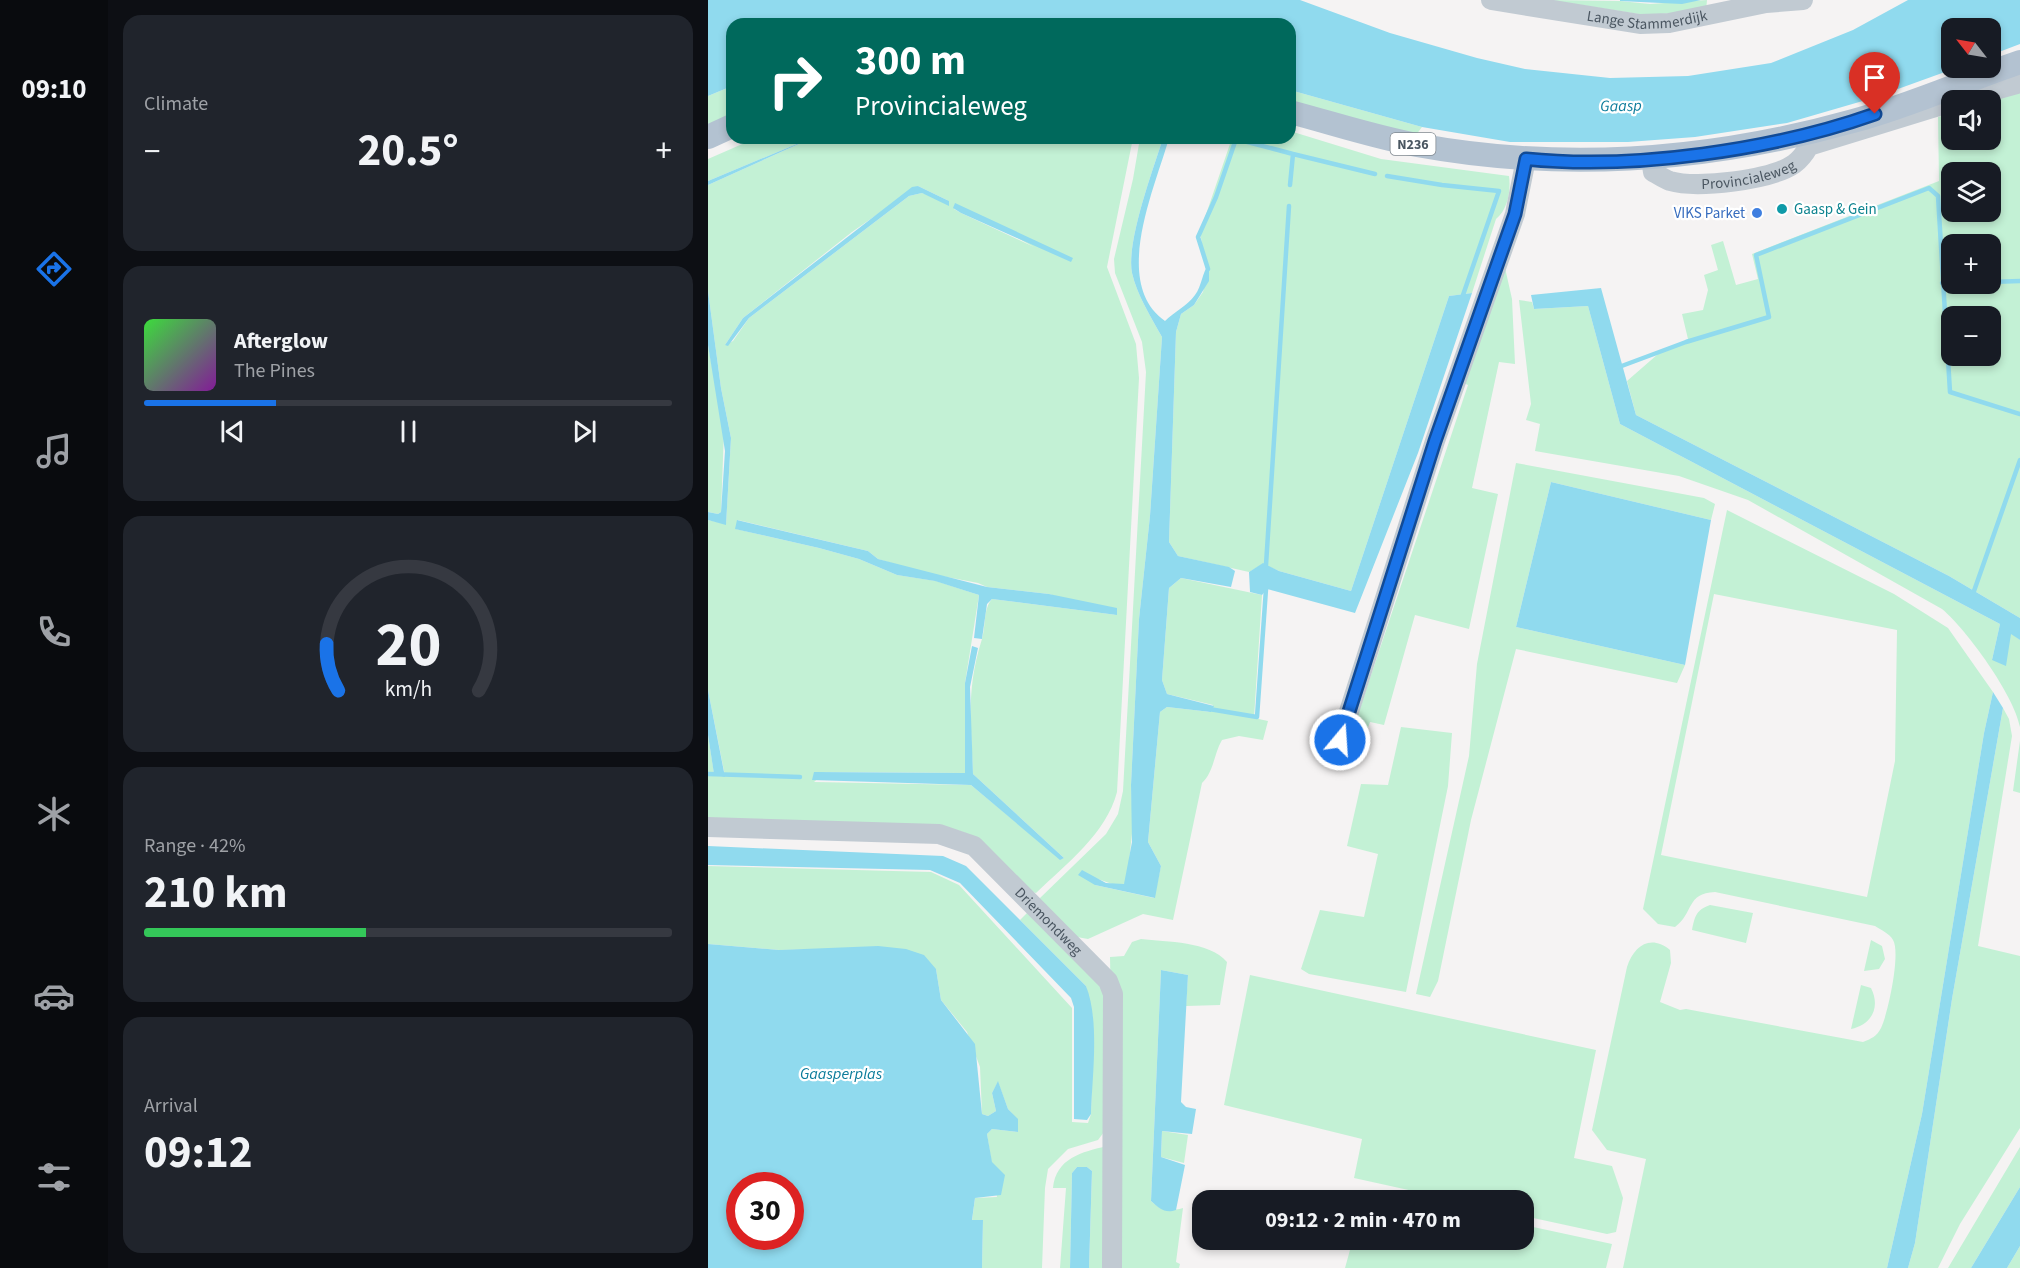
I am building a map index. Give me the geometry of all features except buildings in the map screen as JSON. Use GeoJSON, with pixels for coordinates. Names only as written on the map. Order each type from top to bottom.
{"type":"FeatureCollection","features":[{"type":"Feature","properties":{"kind":"main road","name":"Provincialeweg"},"geometry":{"type":"LineString","coordinates":[[1296,114],[1416,145],[1526,159],[1652,159],[1719,151],[1799,136],[1856,120],[2020,62]]}},
{"type":"Feature","properties":{"kind":"main road"},"geometry":{"type":"LineString","coordinates":[[708,137],[726,129]]}},
{"type":"Feature","properties":{"kind":"street","name":"Lange Stammerdijk"},"geometry":{"type":"LineString","coordinates":[[1491,0],[1640,24],[1669,23],[1742,4],[1803,0]]}},
{"type":"Feature","properties":{"kind":"street"},"geometry":{"type":"LineString","coordinates":[[1995,90],[2020,83]]}},
{"type":"Feature","properties":{"kind":"street","name":"Provincialeweg"},"geometry":{"type":"LineString","coordinates":[[1652,159],[1653,172],[1668,180],[1723,182],[1783,170],[1803,156],[1809,146],[1941,105]]}},
{"type":"Feature","properties":{"kind":"street"},"geometry":{"type":"LineString","coordinates":[[1340,740],[1435,441],[1515,214],[1526,159]]}},
{"type":"Feature","properties":{"kind":"street","name":"Driemondweg"},"geometry":{"type":"LineString","coordinates":[[708,827],[939,834],[974,846],[1108,981],[1113,994],[1112,1268]]}},
{"type":"Feature","properties":{"kind":"green space"},"geometry":{"type":"Polygon","coordinates":[[[1549,0],[1620,1],[1650,4],[1707,0],[1706,11],[1645,15],[1549,0]]]}},
{"type":"Feature","properties":{"kind":"green space"},"geometry":{"type":"Polygon","coordinates":[[[726,88],[726,120],[708,127],[708,96],[726,88]]]}},
{"type":"Feature","properties":{"kind":"green space"},"geometry":{"type":"Polygon","coordinates":[[[2020,91],[2020,618],[1949,576],[1636,415],[1627,381],[1658,354],[1688,339],[1682,314],[1703,310],[1708,290],[1704,275],[1718,270],[1711,245],[1723,241],[1736,285],[1758,279],[1752,254],[1939,181],[1938,117],[1941,116],[1941,150],[2001,150],[2001,98],[2020,91]]]}},
{"type":"Feature","properties":{"kind":"green space"},"geometry":{"type":"Polygon","coordinates":[[[1296,92],[1422,127],[1416,135],[1296,104],[1296,92]]]}},
{"type":"Feature","properties":{"kind":"green space"},"geometry":{"type":"Polygon","coordinates":[[[1296,133],[1381,159],[1509,176],[1508,199],[1496,219],[1472,293],[1449,296],[1351,591],[1279,571],[1263,564],[1249,572],[1178,556],[1169,542],[1176,332],[1181,314],[1194,305],[1203,292],[1209,265],[1206,268],[1200,232],[1230,144],[1296,144],[1296,133]]]}},
{"type":"Feature","properties":{"kind":"green space"},"geometry":{"type":"Polygon","coordinates":[[[742,144],[797,144],[708,181],[708,159],[742,144]]]}},
{"type":"Feature","properties":{"kind":"green space"},"geometry":{"type":"Polygon","coordinates":[[[799,144],[1132,144],[1107,267],[1136,344],[1139,378],[1117,792],[1112,807],[1095,835],[1036,893],[1032,892],[976,837],[957,830],[708,821],[708,776],[714,774],[708,774],[708,735],[714,773],[725,776],[708,690],[708,520],[726,524],[731,438],[721,388],[708,291],[708,185],[799,144]],[[918,186],[852,232],[743,318],[725,345],[733,341],[749,318],[909,196],[922,193],[949,201],[918,186]],[[955,204],[954,209],[961,213],[1034,247],[955,204]],[[738,520],[736,529],[819,548],[859,559],[897,575],[936,581],[979,595],[965,683],[965,773],[825,772],[814,782],[971,785],[1060,859],[1064,858],[973,774],[972,690],[986,613],[992,599],[1117,615],[1049,594],[987,587],[978,583],[921,572],[878,559],[868,551],[738,520]]]}},
{"type":"Feature","properties":{"kind":"green space"},"geometry":{"type":"Polygon","coordinates":[[[1139,144],[1161,144],[1137,225],[1131,260],[1137,289],[1162,337],[1150,516],[1139,619],[1131,785],[1133,824],[1127,881],[1124,884],[1115,885],[1095,878],[1095,885],[1154,898],[1161,866],[1148,842],[1160,712],[1167,707],[1211,712],[1213,705],[1167,694],[1162,680],[1169,588],[1181,578],[1262,595],[1254,718],[1268,721],[1263,740],[1239,736],[1222,740],[1219,745],[1209,773],[1202,783],[1173,920],[1143,914],[1088,939],[1077,937],[1039,899],[1106,834],[1118,814],[1123,791],[1146,372],[1142,342],[1115,273],[1114,259],[1139,144]]]}},
{"type":"Feature","properties":{"kind":"green space"},"geometry":{"type":"Polygon","coordinates":[[[1503,259],[1512,299],[1515,364],[1499,362],[1472,488],[1498,494],[1469,629],[1415,615],[1384,725],[1370,722],[1358,754],[1346,750],[1468,385],[1461,382],[1503,259]]]}},
{"type":"Feature","properties":{"kind":"green space"},"geometry":{"type":"Polygon","coordinates":[[[1519,300],[1532,302],[1534,309],[1588,306],[1620,424],[2000,624],[1992,660],[2011,633],[2020,640],[2020,727],[2009,698],[1988,664],[1964,632],[1942,609],[1748,500],[1679,476],[1535,451],[1540,424],[1526,420],[1531,404],[1519,300]]]}},
{"type":"Feature","properties":{"kind":"green space"},"geometry":{"type":"Polygon","coordinates":[[[708,345],[724,431],[721,512],[718,514],[708,512],[708,345]]]}},
{"type":"Feature","properties":{"kind":"green space"},"geometry":{"type":"Polygon","coordinates":[[[1516,463],[1704,498],[1715,504],[1711,520],[1551,482],[1516,627],[1685,665],[1677,683],[1516,649],[1471,820],[1438,981],[1430,997],[1416,994],[1469,756],[1477,664],[1516,463]]]}},
{"type":"Feature","properties":{"kind":"green space"},"geometry":{"type":"Polygon","coordinates":[[[1727,510],[1894,594],[1948,628],[1993,692],[1984,733],[1922,1114],[1887,1268],[1623,1268],[1646,1159],[1607,1150],[1592,1130],[1627,967],[1638,948],[1649,943],[1656,943],[1670,950],[1671,963],[1660,1002],[1680,1010],[1686,1009],[1863,1042],[1876,1035],[1884,1021],[1893,984],[1895,957],[1892,938],[1875,926],[1715,892],[1699,896],[1675,927],[1658,924],[1643,909],[1727,510]],[[1714,594],[1661,855],[1867,897],[1895,761],[1897,630],[1714,594]]]}},
{"type":"Feature","properties":{"kind":"green space"},"geometry":{"type":"Polygon","coordinates":[[[2003,708],[2009,719],[2012,736],[1978,946],[2020,956],[2020,1128],[1960,1224],[1938,1268],[1908,1268],[1915,1243],[1952,999],[2003,708]]]}},
{"type":"Feature","properties":{"kind":"green space"},"geometry":{"type":"Polygon","coordinates":[[[1401,727],[1452,733],[1448,786],[1406,992],[1309,974],[1301,969],[1320,910],[1364,917],[1378,854],[1347,846],[1361,784],[1388,785],[1401,727]]]}},
{"type":"Feature","properties":{"kind":"green space"},"geometry":{"type":"Polygon","coordinates":[[[2020,741],[2020,793],[2013,791],[2020,741]]]}},
{"type":"Feature","properties":{"kind":"green space"},"geometry":{"type":"Polygon","coordinates":[[[708,866],[931,872],[959,885],[1072,1008],[1072,1122],[1088,1123],[1091,1114],[1093,1019],[1086,986],[1020,920],[1028,912],[1105,990],[1104,1132],[1098,1140],[1068,1149],[1048,1169],[1045,1188],[1042,1268],[982,1268],[983,1221],[972,1221],[975,1198],[997,1197],[987,1134],[992,1129],[1018,1132],[1018,1120],[1008,1109],[998,1082],[992,1093],[996,1111],[988,1116],[982,1114],[980,1067],[967,1032],[941,1000],[936,969],[832,949],[779,950],[708,944],[708,866]]]}},
{"type":"Feature","properties":{"kind":"green space"},"geometry":{"type":"Polygon","coordinates":[[[1710,905],[1753,913],[1746,943],[1692,930],[1697,914],[1710,905]]]}},
{"type":"Feature","properties":{"kind":"green space"},"geometry":{"type":"Polygon","coordinates":[[[1141,939],[1199,946],[1219,955],[1227,962],[1220,1005],[1186,1006],[1188,975],[1161,970],[1151,1201],[1166,1210],[1183,1208],[1176,1262],[1180,1264],[1179,1268],[1116,1268],[1110,957],[1124,956],[1132,942],[1141,939]]]}},
{"type":"Feature","properties":{"kind":"green space"},"geometry":{"type":"Polygon","coordinates":[[[1871,940],[1882,946],[1885,959],[1879,969],[1864,971],[1871,940]]]}},
{"type":"Feature","properties":{"kind":"green space"},"geometry":{"type":"Polygon","coordinates":[[[1250,975],[1596,1050],[1574,1158],[1612,1166],[1623,1198],[1616,1232],[1607,1234],[1534,1218],[1534,1190],[1409,1190],[1354,1178],[1362,1139],[1224,1105],[1250,975]]]}},
{"type":"Feature","properties":{"kind":"green space"},"geometry":{"type":"Polygon","coordinates":[[[1861,985],[1871,988],[1875,1002],[1874,1009],[1869,1020],[1851,1029],[1861,985]]]}},
{"type":"Feature","properties":{"kind":"green space"},"geometry":{"type":"Polygon","coordinates":[[[1162,1131],[1188,1135],[1184,1163],[1161,1157],[1162,1131]]]}},
{"type":"Feature","properties":{"kind":"green space"},"geometry":{"type":"Polygon","coordinates":[[[1107,1146],[1104,1268],[1089,1268],[1092,1171],[1087,1167],[1077,1167],[1072,1173],[1070,1268],[1060,1268],[1066,1188],[1053,1188],[1055,1178],[1059,1170],[1072,1158],[1107,1146]]]}},
{"type":"Feature","properties":{"kind":"green space"},"geometry":{"type":"Polygon","coordinates":[[[2020,1147],[2020,1187],[1971,1268],[1948,1268],[2020,1147]]]}},
{"type":"Feature","properties":{"kind":"green space"},"geometry":{"type":"Polygon","coordinates":[[[1534,1227],[1612,1244],[1606,1268],[1345,1268],[1350,1250],[1534,1250],[1534,1227]]]}},
{"type":"Feature","properties":{"kind":"green space"},"geometry":{"type":"Polygon","coordinates":[[[2020,1246],[2020,1268],[2007,1268],[2020,1246]]]}},
{"type":"Feature","properties":{"kind":"water","name":"Gaasp"},"geometry":{"type":"Polygon","coordinates":[[[708,0],[1300,0],[1390,33],[1477,58],[1525,69],[1610,78],[1688,76],[1771,63],[1853,30],[1908,0],[2020,0],[2020,44],[2001,51],[2001,18],[1941,18],[1941,73],[1873,98],[1787,123],[1695,137],[1628,142],[1510,142],[1422,127],[1296,92],[1296,18],[726,18],[726,88],[708,96],[708,0]]]}},
{"type":"Feature","properties":{"kind":"water"},"geometry":{"type":"Polygon","coordinates":[[[1620,0],[1701,0],[1682,4],[1620,1],[1620,0]]]}},
{"type":"Feature","properties":{"kind":"water"},"geometry":{"type":"Polygon","coordinates":[[[797,144],[799,144],[708,185],[708,181],[797,144]]]}},
{"type":"Feature","properties":{"kind":"water"},"geometry":{"type":"Polygon","coordinates":[[[1161,144],[1167,144],[1147,208],[1139,260],[1141,283],[1149,304],[1165,321],[1195,295],[1209,264],[1209,281],[1194,305],[1181,314],[1176,332],[1169,542],[1178,556],[1229,567],[1235,571],[1231,587],[1181,578],[1169,588],[1162,680],[1167,694],[1214,706],[1211,712],[1167,707],[1160,712],[1148,842],[1161,866],[1155,898],[1095,885],[1078,875],[1082,870],[1106,883],[1124,884],[1132,842],[1131,785],[1139,619],[1150,516],[1162,337],[1137,289],[1132,273],[1133,243],[1161,144]]]}},
{"type":"Feature","properties":{"kind":"water"},"geometry":{"type":"Polygon","coordinates":[[[918,186],[949,201],[949,206],[922,193],[909,196],[749,318],[728,346],[725,345],[743,318],[912,187],[918,186]]]}},
{"type":"Feature","properties":{"kind":"water"},"geometry":{"type":"Polygon","coordinates":[[[955,203],[1073,258],[1071,262],[961,213],[953,208],[955,203]]]}},
{"type":"Feature","properties":{"kind":"water"},"geometry":{"type":"Polygon","coordinates":[[[1601,288],[1636,415],[1949,576],[2020,618],[2020,640],[2011,634],[2006,666],[1992,660],[2000,624],[1620,424],[1588,306],[1534,309],[1531,295],[1601,288]]]}},
{"type":"Feature","properties":{"kind":"water"},"geometry":{"type":"Polygon","coordinates":[[[708,291],[721,388],[731,438],[726,525],[708,520],[708,512],[718,514],[721,512],[725,451],[708,345],[708,291]]]}},
{"type":"Feature","properties":{"kind":"water"},"geometry":{"type":"Polygon","coordinates":[[[1472,293],[1418,453],[1355,613],[1267,589],[1262,595],[1250,592],[1249,572],[1263,563],[1279,571],[1351,591],[1449,296],[1472,293]]]}},
{"type":"Feature","properties":{"kind":"water"},"geometry":{"type":"Polygon","coordinates":[[[1551,482],[1711,520],[1685,665],[1516,627],[1551,482]]]}},
{"type":"Feature","properties":{"kind":"water"},"geometry":{"type":"Polygon","coordinates":[[[737,520],[868,551],[878,559],[987,587],[1049,594],[1117,608],[1117,615],[992,599],[987,604],[982,639],[974,638],[979,595],[935,581],[897,575],[859,559],[819,548],[735,529],[737,520]]]}},
{"type":"Feature","properties":{"kind":"water"},"geometry":{"type":"Polygon","coordinates":[[[972,646],[978,648],[970,687],[973,774],[1064,858],[1060,860],[971,785],[812,780],[814,772],[965,773],[965,683],[972,646]]]}},
{"type":"Feature","properties":{"kind":"water"},"geometry":{"type":"Polygon","coordinates":[[[708,690],[725,777],[714,774],[708,735],[708,690]]]}},
{"type":"Feature","properties":{"kind":"water"},"geometry":{"type":"Polygon","coordinates":[[[1993,692],[2003,708],[1952,999],[1915,1243],[1908,1268],[1887,1268],[1922,1114],[1984,733],[1993,692]]]}},
{"type":"Feature","properties":{"kind":"water"},"geometry":{"type":"Polygon","coordinates":[[[708,846],[943,856],[966,866],[1086,986],[1094,1032],[1091,1114],[1087,1120],[1074,1119],[1074,1007],[1071,998],[960,883],[930,870],[708,865],[708,846]]]}},
{"type":"Feature","properties":{"kind":"water","name":"Gaasperplas"},"geometry":{"type":"Polygon","coordinates":[[[708,944],[779,950],[878,946],[906,949],[924,955],[936,969],[941,1000],[975,1044],[982,1114],[988,1116],[996,1111],[992,1093],[998,1081],[1008,1109],[1018,1119],[1018,1132],[992,1129],[987,1134],[992,1162],[1005,1175],[1001,1195],[975,1198],[972,1220],[983,1220],[982,1268],[708,1268],[708,944]]]}},
{"type":"Feature","properties":{"kind":"water"},"geometry":{"type":"Polygon","coordinates":[[[1161,970],[1188,975],[1181,1102],[1186,1107],[1196,1109],[1192,1134],[1162,1131],[1161,1157],[1185,1165],[1176,1210],[1169,1211],[1165,1211],[1151,1201],[1161,970]]]}},
{"type":"Feature","properties":{"kind":"water"},"geometry":{"type":"Polygon","coordinates":[[[1077,1167],[1087,1167],[1092,1171],[1089,1268],[1070,1268],[1072,1173],[1077,1167]]]}},
{"type":"Feature","properties":{"kind":"water"},"geometry":{"type":"Polygon","coordinates":[[[2020,1187],[2020,1246],[2007,1268],[1971,1268],[2020,1187]]]}},
{"type":"Feature","properties":{"kind":"waterway"},"geometry":{"type":"LineString","coordinates":[[1208,269],[1198,237],[1216,197],[1234,144]]}},
{"type":"Feature","properties":{"kind":"waterway"},"geometry":{"type":"LineString","coordinates":[[1255,144],[1293,154],[1290,185]]}},
{"type":"Feature","properties":{"kind":"waterway"},"geometry":{"type":"LineString","coordinates":[[1293,154],[1375,174]]}},
{"type":"Feature","properties":{"kind":"waterway"},"geometry":{"type":"LineString","coordinates":[[1387,176],[1499,191],[1463,295]]}},
{"type":"Feature","properties":{"kind":"waterway"},"geometry":{"type":"LineString","coordinates":[[1619,367],[1686,342],[1769,317],[1756,255],[1929,188],[1938,196],[1945,306]]}},
{"type":"Feature","properties":{"kind":"waterway"},"geometry":{"type":"LineString","coordinates":[[1266,565],[1289,206]]}},
{"type":"Feature","properties":{"kind":"waterway"},"geometry":{"type":"LineString","coordinates":[[2001,282],[2020,281]]}},
{"type":"Feature","properties":{"kind":"waterway"},"geometry":{"type":"LineString","coordinates":[[1948,366],[1950,392],[2020,414]]}},
{"type":"Feature","properties":{"kind":"waterway"},"geometry":{"type":"LineString","coordinates":[[1974,591],[2020,460]]}},
{"type":"Feature","properties":{"kind":"waterway"},"geometry":{"type":"LineString","coordinates":[[1209,709],[1257,717],[1266,589]]}},
{"type":"Feature","properties":{"kind":"waterway"},"geometry":{"type":"LineString","coordinates":[[708,774],[800,777]]}},
{"type":"Feature","properties":{"kind":"place","name":"Gaasp & Gein"},"geometry":{"type":"Point","coordinates":[1782,209]}},
{"type":"Feature","properties":{"kind":"place","name":"VIKS Parket"},"geometry":{"type":"Point","coordinates":[1757,213]}},
{"type":"Feature","properties":{"kind":"route"},"geometry":{"type":"LineString","coordinates":[[1340,740],[1435,441],[1515,214],[1526,159],[1652,159],[1719,151],[1799,136],[1875,114]]}}]}
